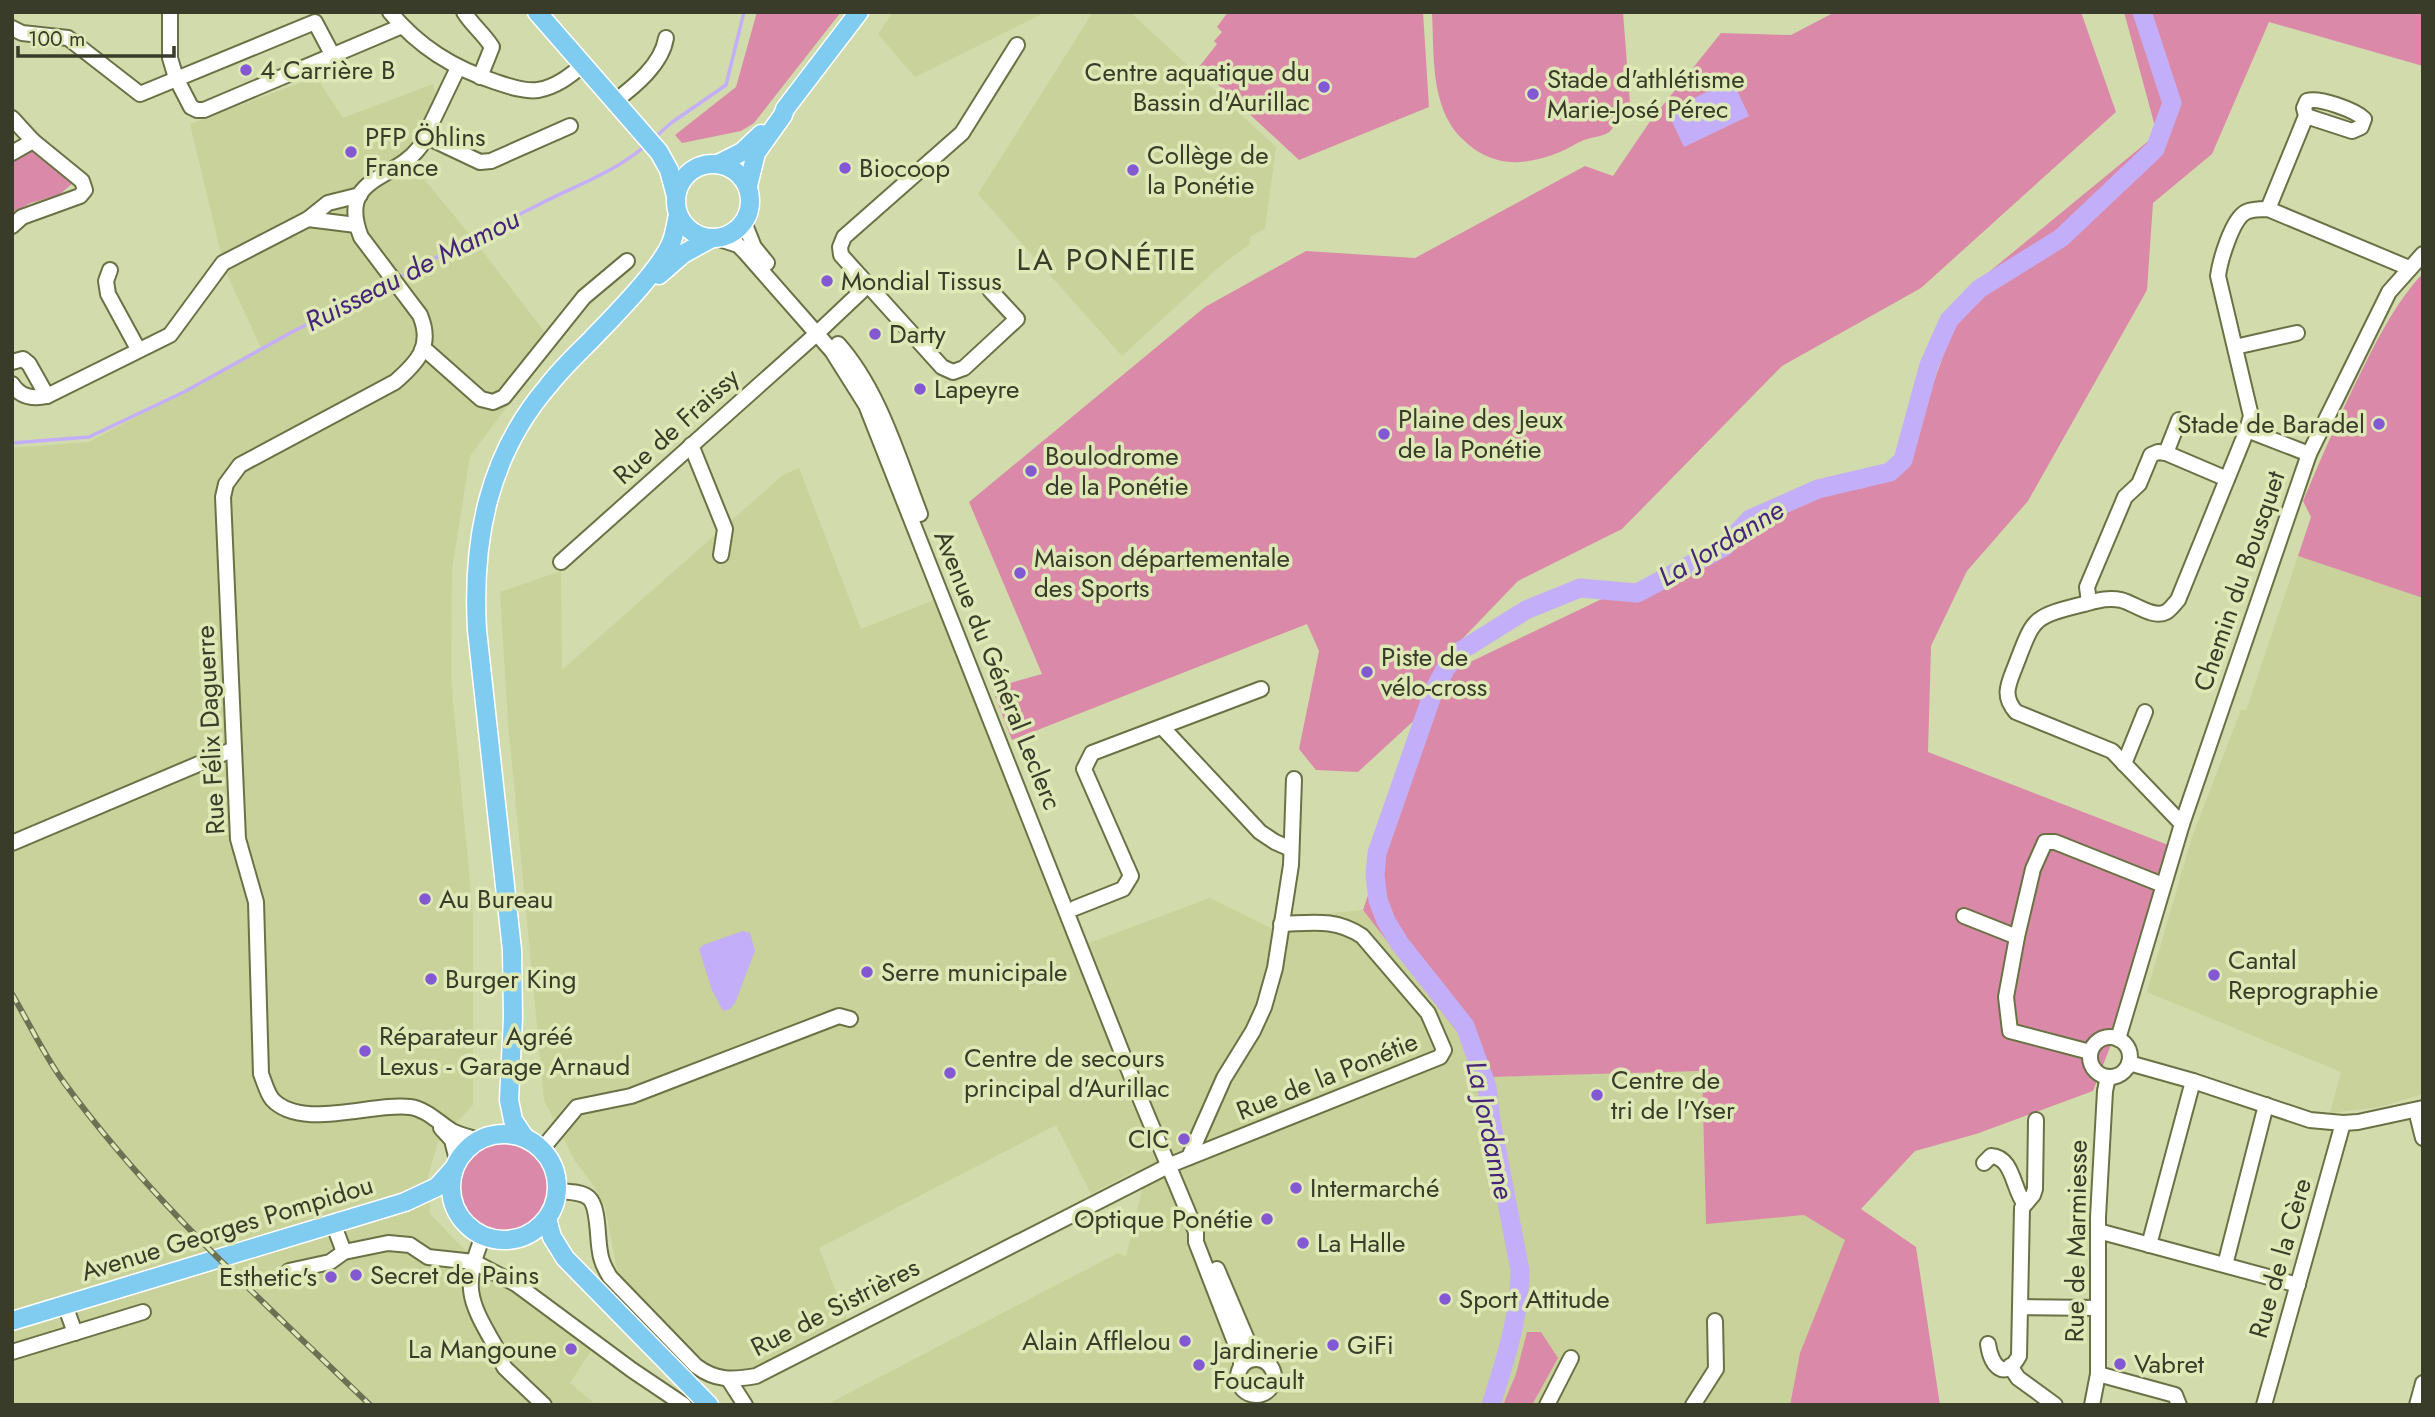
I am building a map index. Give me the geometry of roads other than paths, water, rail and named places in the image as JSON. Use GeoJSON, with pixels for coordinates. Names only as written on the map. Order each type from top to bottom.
{"type":"FeatureCollection","features":[{"type":"Feature","properties":{"kind":"main road"},"geometry":{"type":"LineString","coordinates":[[525,1138],[513,1120],[509,1100],[513,1018],[512,950],[477,630],[476,560],[491,488],[516,432],[547,387],[626,304],[665,254],[678,215],[669,170],[659,152],[537,12]]}},
{"type":"Feature","properties":{"kind":"main road"},"geometry":{"type":"LineString","coordinates":[[626,304],[635,299],[674,260],[714,238],[729,235],[744,222],[750,202],[748,186],[756,153],[785,109],[859,12]]}},
{"type":"Feature","properties":{"kind":"main road"},"geometry":{"type":"LineString","coordinates":[[659,152],[697,167],[718,164],[748,147],[779,111],[785,109]]}},
{"type":"Feature","properties":{"kind":"main road"},"geometry":{"type":"LineString","coordinates":[[718,164],[739,174],[748,186]]}},
{"type":"Feature","properties":{"kind":"main road"},"geometry":{"type":"LineString","coordinates":[[676,196],[683,179],[697,167]]}},
{"type":"Feature","properties":{"kind":"main road"},"geometry":{"type":"LineString","coordinates":[[678,215],[692,232],[714,238]]}},
{"type":"Feature","properties":{"kind":"main road"},"geometry":{"type":"LineString","coordinates":[[483,1138],[507,1133],[525,1138],[542,1149],[551,1161],[557,1191],[554,1206],[547,1219],[520,1238],[495,1240],[483,1236],[462,1220],[454,1208],[450,1188],[455,1164],[464,1151],[483,1138],[503,1115],[509,1100]]}},
{"type":"Feature","properties":{"kind":"main road","name":"Avenue Georges Pompidou"},"geometry":{"type":"LineString","coordinates":[[12,1321],[405,1202],[437,1187],[455,1164]]}},
{"type":"Feature","properties":{"kind":"main road","name":"Avenue Georges Pompidou"},"geometry":{"type":"LineString","coordinates":[[405,1202],[435,1199],[454,1208]]}},
{"type":"Feature","properties":{"kind":"main road"},"geometry":{"type":"LineString","coordinates":[[547,1219],[552,1237],[565,1258],[709,1405]]}},
{"type":"Feature","properties":{"kind":"main road"},"geometry":{"type":"LineString","coordinates":[[520,1238],[565,1258]]}},
{"type":"Feature","properties":{"kind":"street"},"geometry":{"type":"LineString","coordinates":[[170,12],[170,58],[176,78],[191,107],[197,110],[204,110],[402,26]]}},
{"type":"Feature","properties":{"kind":"street"},"geometry":{"type":"LineString","coordinates":[[390,12],[402,26],[431,50],[458,68],[509,86],[535,91],[551,87],[584,64]]}},
{"type":"Feature","properties":{"kind":"street"},"geometry":{"type":"LineString","coordinates":[[464,12],[492,47],[480,77]]}},
{"type":"Feature","properties":{"kind":"street"},"geometry":{"type":"LineString","coordinates":[[12,28],[22,33],[68,38],[140,94],[186,76],[313,17],[333,56]]}},
{"type":"Feature","properties":{"kind":"street"},"geometry":{"type":"LineString","coordinates":[[615,101],[629,90],[664,52],[666,38]]}},
{"type":"Feature","properties":{"kind":"street"},"geometry":{"type":"LineString","coordinates":[[990,290],[1017,319],[964,368],[953,372],[942,367],[841,255],[840,247],[844,237],[962,133],[1017,45]]}},
{"type":"Feature","properties":{"kind":"street"},"geometry":{"type":"LineString","coordinates":[[458,68],[420,147],[406,161],[368,182],[355,208],[356,225],[361,237],[419,315],[425,328],[422,350],[428,352],[481,399],[493,402],[504,397],[584,297],[627,261]]}},
{"type":"Feature","properties":{"kind":"street"},"geometry":{"type":"LineString","coordinates":[[2268,209],[2306,116]]}},
{"type":"Feature","properties":{"kind":"street"},"geometry":{"type":"LineString","coordinates":[[12,118],[33,141],[82,181],[85,190],[80,196],[22,217],[12,226]]}},
{"type":"Feature","properties":{"kind":"street"},"geometry":{"type":"LineString","coordinates":[[425,136],[480,162],[491,161],[570,126]]}},
{"type":"Feature","properties":{"kind":"street"},"geometry":{"type":"LineString","coordinates":[[12,153],[33,141]]}},
{"type":"Feature","properties":{"kind":"street"},"geometry":{"type":"LineString","coordinates":[[12,384],[17,393],[34,399],[47,396],[170,335],[223,263],[308,219],[328,203],[360,195]]}},
{"type":"Feature","properties":{"kind":"street"},"geometry":{"type":"LineString","coordinates":[[2118,1039],[2182,824],[2112,751],[2016,712],[2008,702],[2008,687],[2029,631],[2037,620],[2048,612],[2107,598],[2154,613],[2166,612],[2178,600],[2251,416],[2218,276],[2237,220],[2247,211],[2268,209],[2409,268]]}},
{"type":"Feature","properties":{"kind":"street"},"geometry":{"type":"LineString","coordinates":[[308,219],[356,225]]}},
{"type":"Feature","properties":{"kind":"street","name":"Avenue du Général Leclerc"},"geometry":{"type":"LineString","coordinates":[[744,222],[754,247],[820,331],[866,405],[1128,1069],[1196,1232],[1196,1242],[1241,1358],[1238,1381],[1243,1390],[1255,1400],[1272,1387]]}},
{"type":"Feature","properties":{"kind":"street","name":"Avenue du Général Leclerc"},"geometry":{"type":"LineString","coordinates":[[714,238],[738,245],[858,371],[886,427],[1167,1144],[1170,1165]]}},
{"type":"Feature","properties":{"kind":"street","name":"Chemin du Bousquet"},"geometry":{"type":"LineString","coordinates":[[2182,824],[2309,454],[2389,292],[2423,254]]}},
{"type":"Feature","properties":{"kind":"street"},"geometry":{"type":"LineString","coordinates":[[110,270],[106,281],[108,294],[138,349]]}},
{"type":"Feature","properties":{"kind":"street","name":"Rue de Fraissy"},"geometry":{"type":"LineString","coordinates":[[561,562],[868,285]]}},
{"type":"Feature","properties":{"kind":"street"},"geometry":{"type":"LineString","coordinates":[[2235,346],[2297,333]]}},
{"type":"Feature","properties":{"kind":"street","name":"Rue Félix Daguerre"},"geometry":{"type":"LineString","coordinates":[[422,350],[414,366],[395,382],[240,465],[226,484],[223,497],[238,839],[256,901],[261,1074],[272,1099],[292,1111],[317,1115],[406,1107],[420,1110],[454,1132],[483,1138]]}},
{"type":"Feature","properties":{"kind":"street"},"geometry":{"type":"LineString","coordinates":[[12,362],[23,359],[29,364],[47,396]]}},
{"type":"Feature","properties":{"kind":"street"},"geometry":{"type":"LineString","coordinates":[[2166,453],[2179,420]]}},
{"type":"Feature","properties":{"kind":"street"},"geometry":{"type":"LineString","coordinates":[[2247,430],[2309,454]]}},
{"type":"Feature","properties":{"kind":"street"},"geometry":{"type":"LineString","coordinates":[[691,445],[725,529],[721,555]]}},
{"type":"Feature","properties":{"kind":"street"},"geometry":{"type":"LineString","coordinates":[[2089,603],[2087,587],[2125,497],[2139,484],[2151,455],[2166,453],[2227,479]]}},
{"type":"Feature","properties":{"kind":"street"},"geometry":{"type":"LineString","coordinates":[[1074,908],[1123,889],[1131,876],[1084,769],[1092,753],[1261,689]]}},
{"type":"Feature","properties":{"kind":"street"},"geometry":{"type":"LineString","coordinates":[[2124,764],[2145,712]]}},
{"type":"Feature","properties":{"kind":"street"},"geometry":{"type":"LineString","coordinates":[[1162,727],[1260,832],[1291,849]]}},
{"type":"Feature","properties":{"kind":"street"},"geometry":{"type":"LineString","coordinates":[[12,843],[234,749]]}},
{"type":"Feature","properties":{"kind":"street"},"geometry":{"type":"LineString","coordinates":[[1189,1157],[1224,1078],[1253,1031],[1264,1007],[1275,968],[1291,865],[1294,779]]}},
{"type":"Feature","properties":{"kind":"street"},"geometry":{"type":"LineString","coordinates":[[2090,1052],[2010,1031],[2006,997],[2033,869],[2045,842],[2055,842],[2164,885]]}},
{"type":"Feature","properties":{"kind":"street"},"geometry":{"type":"LineString","coordinates":[[1964,916],[2017,937]]}},
{"type":"Feature","properties":{"kind":"street","name":"Rue de la Ponétie"},"geometry":{"type":"LineString","coordinates":[[1170,1165],[1434,1061],[1444,1050],[1428,1013],[1363,936],[1350,928],[1331,922],[1281,924]]}},
{"type":"Feature","properties":{"kind":"street"},"geometry":{"type":"LineString","coordinates":[[542,1149],[577,1107],[631,1096],[839,1016],[850,1019]]}},
{"type":"Feature","properties":{"kind":"street"},"geometry":{"type":"LineString","coordinates":[[2111,1037],[2118,1039],[2129,1051],[2129,1063],[2121,1074],[2108,1077],[2095,1071],[2090,1052],[2098,1041],[2111,1037]]}},
{"type":"Feature","properties":{"kind":"street"},"geometry":{"type":"LineString","coordinates":[[2129,1063],[2193,1080],[2309,1120],[2343,1124],[2419,1109],[2423,1138]]}},
{"type":"Feature","properties":{"kind":"street","name":"Rue de Marmiesse"},"geometry":{"type":"LineString","coordinates":[[2092,1405],[2098,1374],[2098,1231],[2108,1077]]}},
{"type":"Feature","properties":{"kind":"street"},"geometry":{"type":"LineString","coordinates":[[2149,1245],[2193,1080]]}},
{"type":"Feature","properties":{"kind":"street"},"geometry":{"type":"LineString","coordinates":[[2225,1265],[2266,1105]]}},
{"type":"Feature","properties":{"kind":"street"},"geometry":{"type":"LineString","coordinates":[[430,1116],[452,1140],[455,1164]]}},
{"type":"Feature","properties":{"kind":"street"},"geometry":{"type":"LineString","coordinates":[[1988,1344],[1990,1358],[1998,1369],[2015,1363],[2019,1356],[2022,1208],[2035,1189],[2036,1120]]}},
{"type":"Feature","properties":{"kind":"street","name":"Rue de la Cère"},"geometry":{"type":"LineString","coordinates":[[2264,1405],[2343,1124]]}},
{"type":"Feature","properties":{"kind":"street"},"geometry":{"type":"LineString","coordinates":[[1984,1163],[1991,1156],[2002,1159],[2007,1164],[2024,1203]]}},
{"type":"Feature","properties":{"kind":"street","name":"Rue de Sistrières"},"geometry":{"type":"LineString","coordinates":[[557,1191],[587,1196],[593,1205],[603,1266],[610,1277],[696,1366],[706,1373],[729,1380],[756,1376],[1170,1165]]}},
{"type":"Feature","properties":{"kind":"street"},"geometry":{"type":"LineString","coordinates":[[333,1223],[344,1252]]}},
{"type":"Feature","properties":{"kind":"street"},"geometry":{"type":"LineString","coordinates":[[2098,1231],[2298,1285]]}},
{"type":"Feature","properties":{"kind":"street","name":"Avenue du Général Leclerc"},"geometry":{"type":"LineString","coordinates":[[1196,1232],[1206,1242],[1251,1349],[1273,1370],[1273,1405]]}},
{"type":"Feature","properties":{"kind":"street"},"geometry":{"type":"LineString","coordinates":[[483,1236],[474,1262],[470,1289],[480,1321],[505,1368],[544,1405]]}},
{"type":"Feature","properties":{"kind":"street"},"geometry":{"type":"LineString","coordinates":[[289,1271],[330,1262],[344,1252],[388,1243],[410,1245],[428,1257],[474,1262],[516,1284],[684,1405]]}},
{"type":"Feature","properties":{"kind":"street","name":"Avenue Georges Pompidou"},"geometry":{"type":"LineString","coordinates":[[65,1305],[75,1333]]}},
{"type":"Feature","properties":{"kind":"street"},"geometry":{"type":"LineString","coordinates":[[2020,1307],[2098,1308]]}},
{"type":"Feature","properties":{"kind":"street"},"geometry":{"type":"LineString","coordinates":[[12,1352],[143,1312]]}},
{"type":"Feature","properties":{"kind":"street"},"geometry":{"type":"LineString","coordinates":[[1693,1405],[1716,1369],[1715,1321]]}},
{"type":"Feature","properties":{"kind":"street"},"geometry":{"type":"LineString","coordinates":[[1547,1405],[1571,1358]]}},
{"type":"Feature","properties":{"kind":"street"},"geometry":{"type":"LineString","coordinates":[[1241,1366],[1249,1360],[1261,1359]]}},
{"type":"Feature","properties":{"kind":"street"},"geometry":{"type":"LineString","coordinates":[[2010,1366],[2018,1378],[2055,1405]]}},
{"type":"Feature","properties":{"kind":"street"},"geometry":{"type":"LineString","coordinates":[[2098,1374],[2175,1395],[2179,1405]]}},
{"type":"Feature","properties":{"kind":"street"},"geometry":{"type":"LineString","coordinates":[[729,1380],[745,1405]]}},
{"type":"Feature","properties":{"kind":"street"},"geometry":{"type":"LineString","coordinates":[[2417,1405],[2423,1383]]}},
{"type":"Feature","properties":{"kind":"waterway","name":"Ruisseau de Mamou"},"geometry":{"type":"LineString","coordinates":[[653,139],[671,123],[726,85],[744,12]]}},
{"type":"Feature","properties":{"kind":"waterway","name":"La Jordanne"},"geometry":{"type":"LineString","coordinates":[[1491,1405],[1515,1321],[1520,1270],[1487,1087],[1465,1026],[1400,944],[1386,921],[1378,900],[1375,875],[1377,853],[1434,690],[1446,668],[1462,650],[1526,610],[1580,588],[1637,593],[1724,547],[1750,519],[1818,489],[1890,472],[1903,460],[1929,365],[1949,320],[1979,289],[2061,238],[2155,149],[2172,103],[2142,12]]}},
{"type":"Feature","properties":{"kind":"waterway","name":"Ruisseau de Mamou"},"geometry":{"type":"LineString","coordinates":[[396,279],[608,171],[645,146]]}},
{"type":"Feature","properties":{"kind":"waterway","name":"Ruisseau de Mamou"},"geometry":{"type":"LineString","coordinates":[[12,443],[89,437],[184,392],[292,332],[389,283]]}},
{"type":"Feature","properties":{"kind":"railway"},"geometry":{"type":"LineString","coordinates":[[12,994],[63,1081],[133,1168],[209,1249],[370,1405]]}},
{"type":"Feature","properties":{"kind":"place","name":"4 Carrière B"},"geometry":{"type":"Point","coordinates":[246,70]}},
{"type":"Feature","properties":{"kind":"place","name":"Centre aquatique du Bassin d'Aurillac"},"geometry":{"type":"Point","coordinates":[1324,87]}},
{"type":"Feature","properties":{"kind":"place","name":"Stade d'athlétisme Marie-José Pérec"},"geometry":{"type":"Point","coordinates":[1533,94]}},
{"type":"Feature","properties":{"kind":"place","name":"PFP Öhlins France"},"geometry":{"type":"Point","coordinates":[351,152]}},
{"type":"Feature","properties":{"kind":"place","name":"Biocoop"},"geometry":{"type":"Point","coordinates":[845,168]}},
{"type":"Feature","properties":{"kind":"place","name":"Collège de la Ponétie"},"geometry":{"type":"Point","coordinates":[1133,170]}},
{"type":"Feature","properties":{"kind":"place","name":"Mondial Tissus"},"geometry":{"type":"Point","coordinates":[827,281]}},
{"type":"Feature","properties":{"kind":"place","name":"Darty"},"geometry":{"type":"Point","coordinates":[875,334]}},
{"type":"Feature","properties":{"kind":"place","name":"Lapeyre"},"geometry":{"type":"Point","coordinates":[920,389]}},
{"type":"Feature","properties":{"kind":"place","name":"Stade de Baradel"},"geometry":{"type":"Point","coordinates":[2379,424]}},
{"type":"Feature","properties":{"kind":"place","name":"Plaine des Jeux de la Ponétie"},"geometry":{"type":"Point","coordinates":[1384,434]}},
{"type":"Feature","properties":{"kind":"place","name":"Boulodrome de la Ponétie"},"geometry":{"type":"Point","coordinates":[1031,471]}},
{"type":"Feature","properties":{"kind":"place","name":"Maison départementale des Sports"},"geometry":{"type":"Point","coordinates":[1020,573]}},
{"type":"Feature","properties":{"kind":"place","name":"Piste de vélo-cross"},"geometry":{"type":"Point","coordinates":[1367,672]}},
{"type":"Feature","properties":{"kind":"place","name":"Au Bureau"},"geometry":{"type":"Point","coordinates":[425,899]}},
{"type":"Feature","properties":{"kind":"place","name":"Serre municipale"},"geometry":{"type":"Point","coordinates":[867,972]}},
{"type":"Feature","properties":{"kind":"place","name":"Cantal Reprographie"},"geometry":{"type":"Point","coordinates":[2214,975]}},
{"type":"Feature","properties":{"kind":"place","name":"Burger King"},"geometry":{"type":"Point","coordinates":[431,979]}},
{"type":"Feature","properties":{"kind":"place","name":"Réparateur Agréé Lexus - Garage Arnaud"},"geometry":{"type":"Point","coordinates":[365,1051]}},
{"type":"Feature","properties":{"kind":"place","name":"Centre de secours principal d'Aurillac"},"geometry":{"type":"Point","coordinates":[950,1073]}},
{"type":"Feature","properties":{"kind":"place","name":"Centre de tri de l'Yser"},"geometry":{"type":"Point","coordinates":[1597,1095]}},
{"type":"Feature","properties":{"kind":"place","name":"CIC"},"geometry":{"type":"Point","coordinates":[1184,1139]}},
{"type":"Feature","properties":{"kind":"place","name":"Intermarché"},"geometry":{"type":"Point","coordinates":[1296,1188]}},
{"type":"Feature","properties":{"kind":"place","name":"Optique Ponétie"},"geometry":{"type":"Point","coordinates":[1267,1219]}},
{"type":"Feature","properties":{"kind":"place","name":"La Halle"},"geometry":{"type":"Point","coordinates":[1303,1243]}},
{"type":"Feature","properties":{"kind":"place","name":"Secret de Pains"},"geometry":{"type":"Point","coordinates":[356,1275]}},
{"type":"Feature","properties":{"kind":"place","name":"Esthetic's"},"geometry":{"type":"Point","coordinates":[331,1277]}},
{"type":"Feature","properties":{"kind":"place","name":"Sport Attitude"},"geometry":{"type":"Point","coordinates":[1445,1299]}},
{"type":"Feature","properties":{"kind":"place","name":"Alain Afflelou"},"geometry":{"type":"Point","coordinates":[1185,1341]}},
{"type":"Feature","properties":{"kind":"place","name":"GiFi"},"geometry":{"type":"Point","coordinates":[1333,1345]}},
{"type":"Feature","properties":{"kind":"place","name":"La Mangoune"},"geometry":{"type":"Point","coordinates":[571,1349]}},
{"type":"Feature","properties":{"kind":"place","name":"Vabret"},"geometry":{"type":"Point","coordinates":[2120,1364]}},
{"type":"Feature","properties":{"kind":"place","name":"Jardinerie Foucault"},"geometry":{"type":"Point","coordinates":[1199,1365]}},
{"type":"Feature","properties":{"kind":"district","name":"LA PONÉTIE"},"geometry":{"type":"Point","coordinates":[1107,259]}}]}
